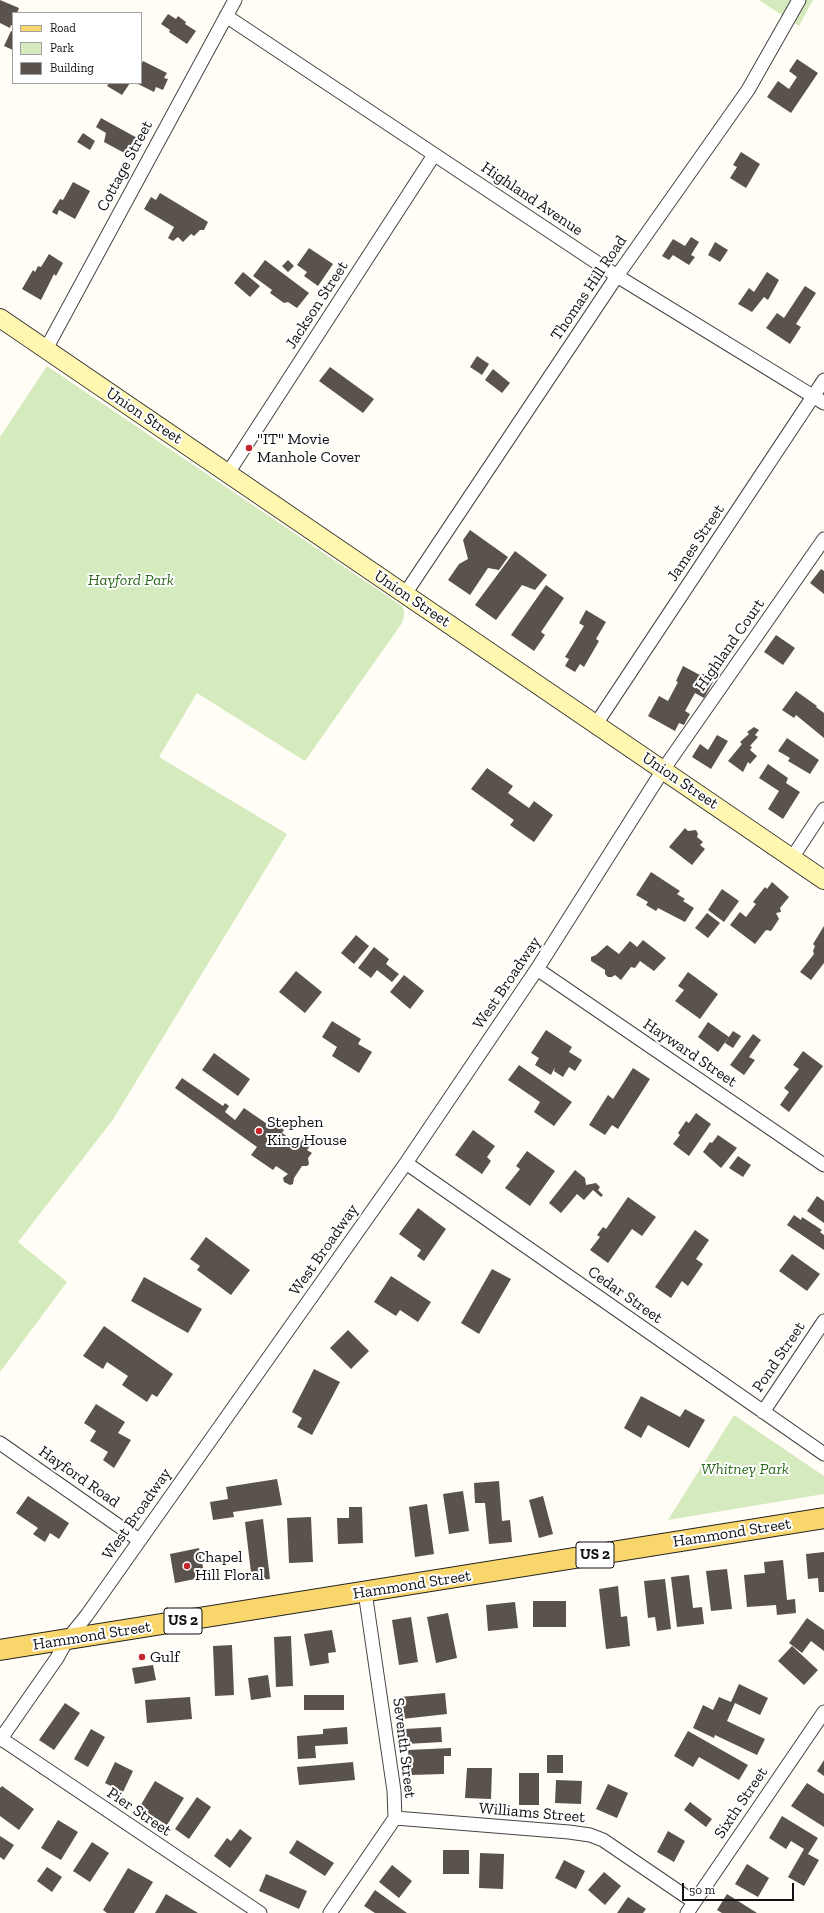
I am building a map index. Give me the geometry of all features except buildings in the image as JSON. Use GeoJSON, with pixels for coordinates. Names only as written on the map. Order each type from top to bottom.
{"type":"FeatureCollection","features":[{"type":"Feature","properties":{"kind":"main road","name":"Union Street"},"geometry":{"type":"LineString","coordinates":[[0,318],[824,880]]}},
{"type":"Feature","properties":{"kind":"main road","name":"Hammond Street"},"geometry":{"type":"LineString","coordinates":[[0,1650],[824,1518]]}},
{"type":"Feature","properties":{"kind":"street","name":"Cottage Street"},"geometry":{"type":"LineString","coordinates":[[46,349],[235,0]]}},
{"type":"Feature","properties":{"kind":"street","name":"Thomas Hill Road"},"geometry":{"type":"LineString","coordinates":[[406,594],[617,276],[748,90],[799,0]]}},
{"type":"Feature","properties":{"kind":"street","name":"Highland Avenue"},"geometry":{"type":"LineString","coordinates":[[226,16],[617,276],[819,399]]}},
{"type":"Feature","properties":{"kind":"street","name":"Jackson Street"},"geometry":{"type":"LineString","coordinates":[[228,473],[434,155]]}},
{"type":"Feature","properties":{"kind":"street","name":"James Street"},"geometry":{"type":"LineString","coordinates":[[596,724],[819,399],[824,380]]}},
{"type":"Feature","properties":{"kind":"street","name":"Highland Court"},"geometry":{"type":"LineString","coordinates":[[663,770],[824,539]]}},
{"type":"Feature","properties":{"kind":"street","name":"West Broadway"},"geometry":{"type":"LineString","coordinates":[[0,1739],[57,1658],[67,1640],[87,1615],[406,1163],[537,970],[663,770]]}},
{"type":"Feature","properties":{"kind":"street"},"geometry":{"type":"LineString","coordinates":[[792,858],[824,809]]}},
{"type":"Feature","properties":{"kind":"street","name":"Hayward Street"},"geometry":{"type":"LineString","coordinates":[[537,970],[824,1165]]}},
{"type":"Feature","properties":{"kind":"street","name":"Cedar Street"},"geometry":{"type":"LineString","coordinates":[[406,1163],[824,1454]]}},
{"type":"Feature","properties":{"kind":"street","name":"Pond Street"},"geometry":{"type":"LineString","coordinates":[[763,1412],[824,1320]]}},
{"type":"Feature","properties":{"kind":"street","name":"Hayford Road"},"geometry":{"type":"LineString","coordinates":[[0,1443],[139,1540]]}},
{"type":"Feature","properties":{"kind":"street","name":"Seventh Street"},"geometry":{"type":"LineString","coordinates":[[330,1913],[395,1818],[394,1791],[365,1592]]}},
{"type":"Feature","properties":{"kind":"street","name":"Sixth Street"},"geometry":{"type":"LineString","coordinates":[[690,1908],[824,1712]]}},
{"type":"Feature","properties":{"kind":"street","name":"Pier Street"},"geometry":{"type":"LineString","coordinates":[[0,1739],[260,1913]]}},
{"type":"Feature","properties":{"kind":"street","name":"Williams Street"},"geometry":{"type":"LineString","coordinates":[[395,1818],[590,1835],[603,1840],[690,1908]]}},
{"type":"Feature","properties":{"kind":"green space"},"geometry":{"type":"Polygon","coordinates":[[[759,0],[813,0],[799,26],[759,0]]]}},
{"type":"Feature","properties":{"kind":"green space","name":"Hayford Park"},"geometry":{"type":"Polygon","coordinates":[[[47,366],[402,606],[404,616],[402,623],[305,761],[197,693],[159,757],[287,834],[112,1121],[18,1242],[67,1282],[0,1372],[0,437],[47,366]]]}},
{"type":"Feature","properties":{"kind":"green space","name":"Whitney Park"},"geometry":{"type":"Polygon","coordinates":[[[734,1415],[824,1476],[824,1494],[668,1520],[734,1415]]]}},
{"type":"Feature","properties":{"kind":"place","name":"\"IT\" Movie Manhole Cover"},"geometry":{"type":"Point","coordinates":[249,448]}},
{"type":"Feature","properties":{"kind":"place","name":"Stephen King House"},"geometry":{"type":"Point","coordinates":[259,1131]}},
{"type":"Feature","properties":{"kind":"place","name":"Chapel Hill Floral"},"geometry":{"type":"Point","coordinates":[187,1566]}},
{"type":"Feature","properties":{"kind":"place","name":"Gulf"},"geometry":{"type":"Point","coordinates":[142,1657]}}]}
